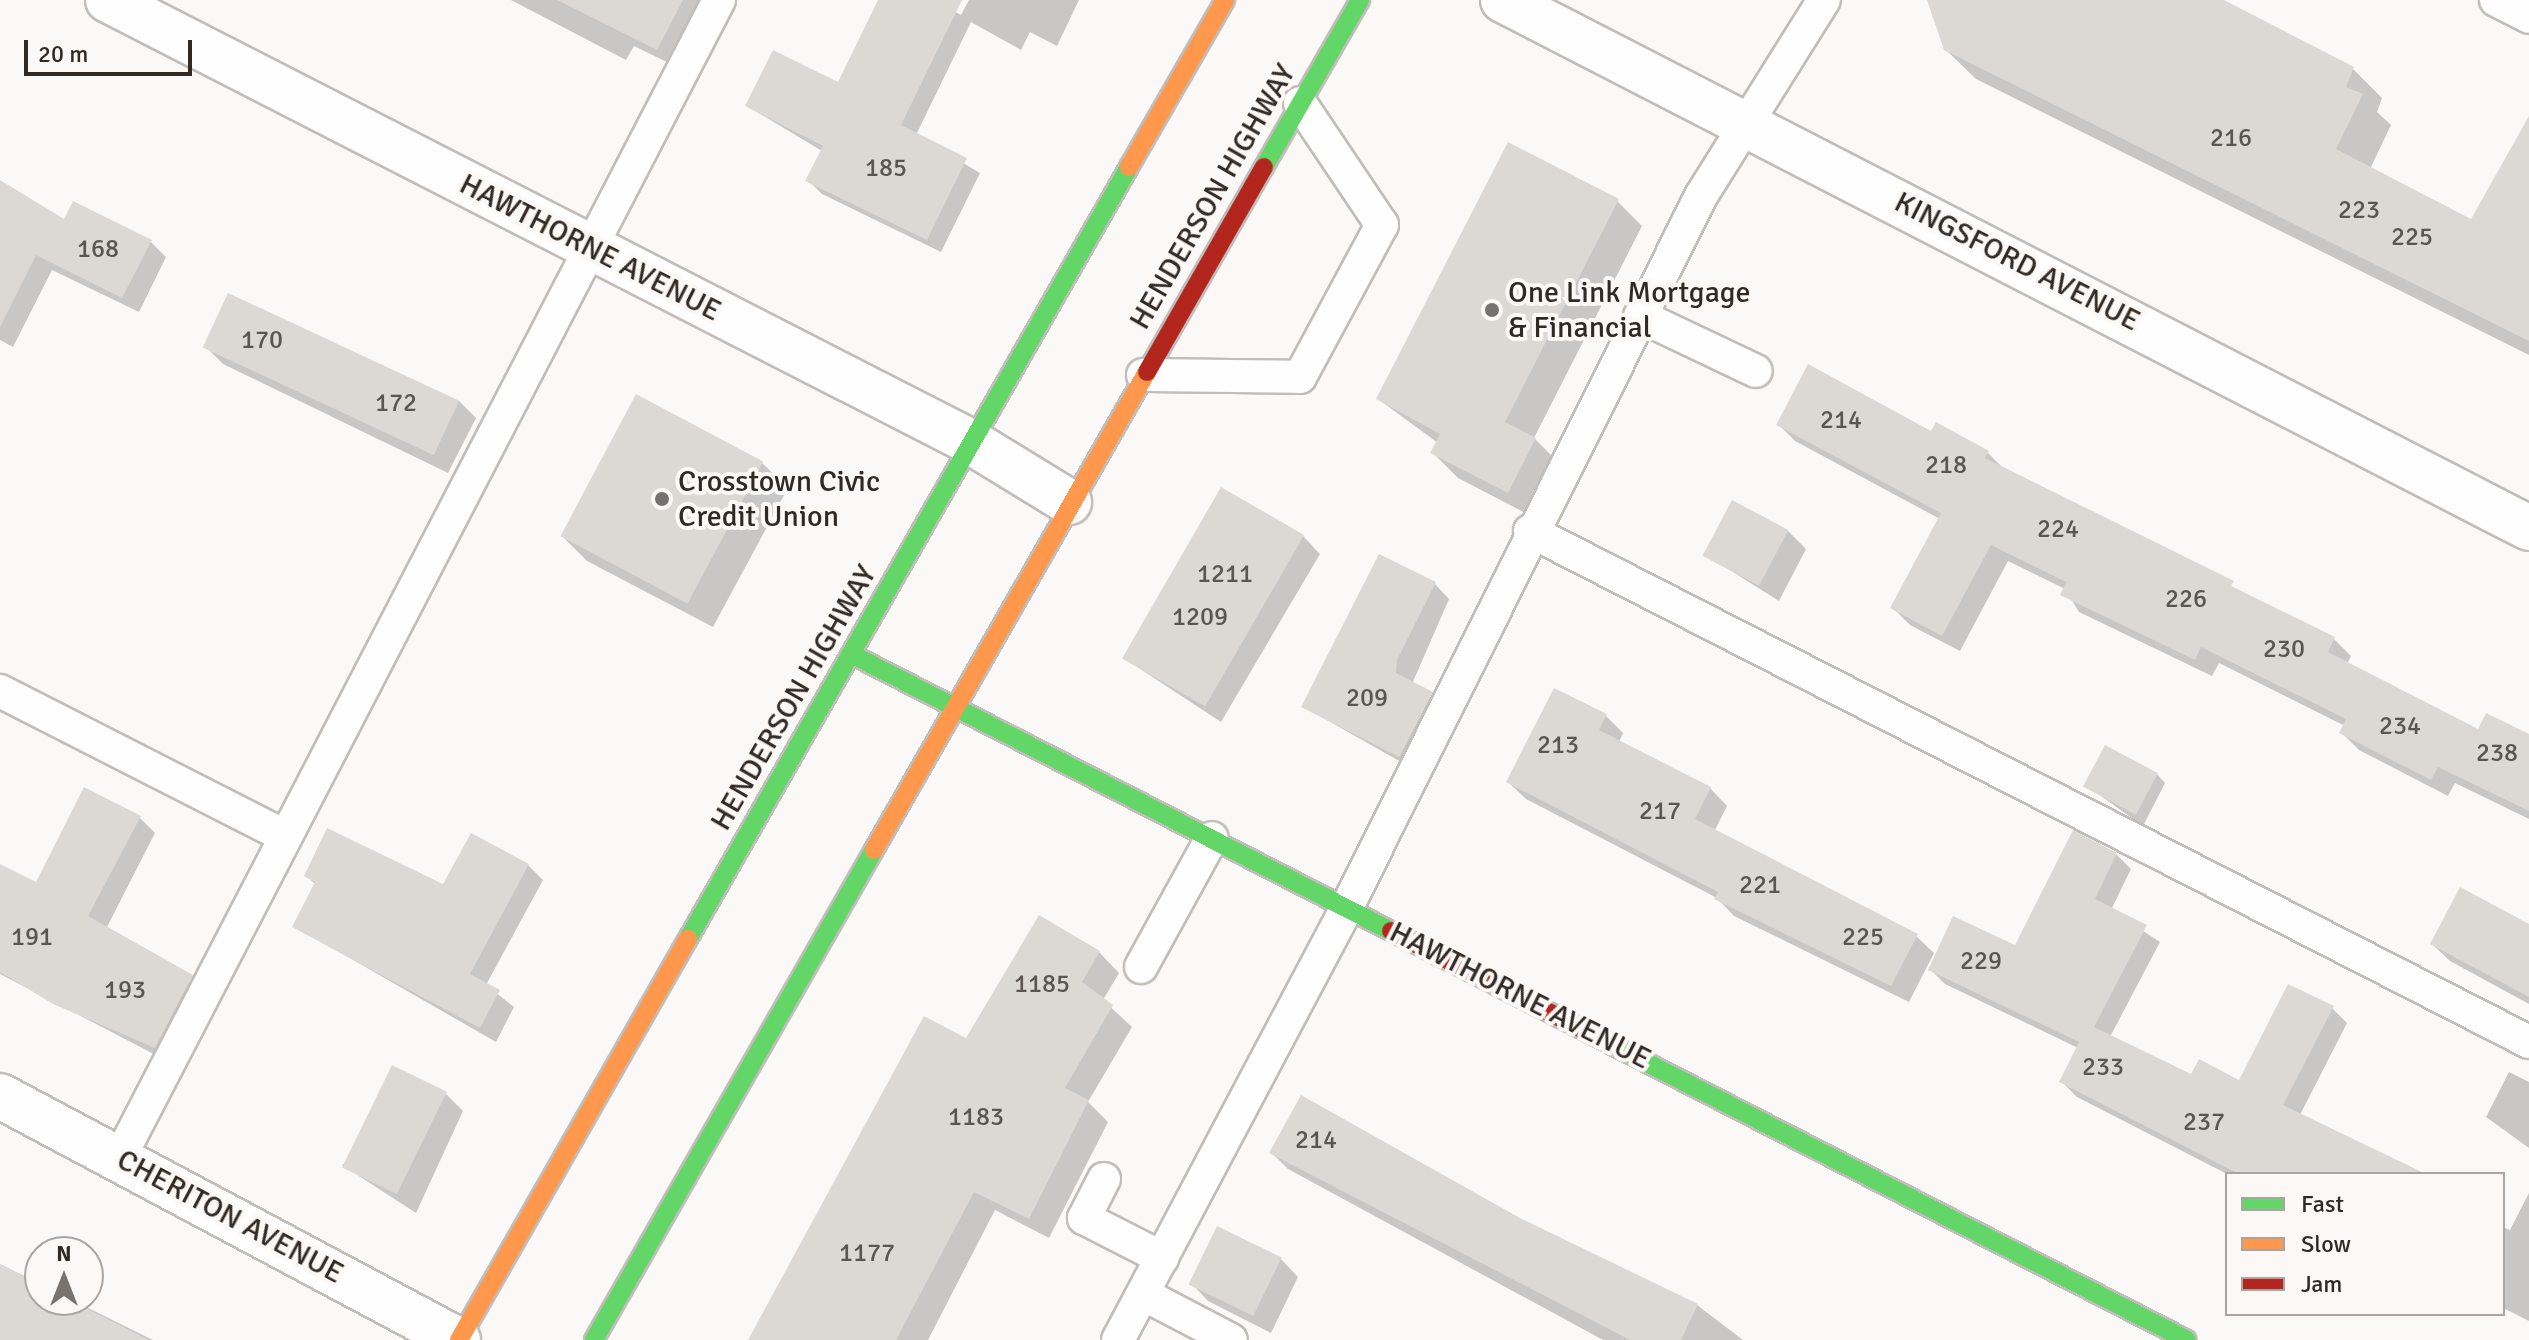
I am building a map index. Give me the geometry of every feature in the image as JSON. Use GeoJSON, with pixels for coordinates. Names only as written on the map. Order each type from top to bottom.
{"type":"FeatureCollection","features":[{"type":"Feature","properties":{"kind":"main road","name":"HENDERSON HIGHWAY"},"geometry":{"type":"LineString","coordinates":[[458,1340],[1225,0]]}},
{"type":"Feature","properties":{"kind":"main road","name":"HENDERSON HIGHWAY"},"geometry":{"type":"LineString","coordinates":[[594,1340],[951,705],[1360,0]]}},
{"type":"Feature","properties":{"kind":"main road","name":"HAWTHORNE AVENUE"},"geometry":{"type":"LineString","coordinates":[[851,654],[2187,1340]]}},
{"type":"Feature","properties":{"kind":"street","name":"HAWTHORNE AVENUE"},"geometry":{"type":"LineString","coordinates":[[108,0],[971,442],[1069,502]]}},
{"type":"Feature","properties":{"kind":"street","name":"KINGSFORD AVENUE"},"geometry":{"type":"LineString","coordinates":[[1503,0],[1752,124],[2529,528]]}},
{"type":"Feature","properties":{"kind":"street","name":"CHERITON AVENUE"},"geometry":{"type":"LineString","coordinates":[[0,1096],[120,1157],[458,1340]]}},
{"type":"Feature","properties":{"kind":"lane"},"geometry":{"type":"LineString","coordinates":[[120,1157],[281,834],[719,0]]}},
{"type":"Feature","properties":{"kind":"lane"},"geometry":{"type":"LineString","coordinates":[[1118,1340],[1347,907],[1530,531],[1709,180],[1752,124],[1824,0]]}},
{"type":"Feature","properties":{"kind":"lane"},"geometry":{"type":"LineString","coordinates":[[2496,0],[2529,17]]}},
{"type":"Feature","properties":{"kind":"lane"},"geometry":{"type":"LineString","coordinates":[[1143,375],[1300,377],[1382,225],[1300,103]]}},
{"type":"Feature","properties":{"kind":"lane"},"geometry":{"type":"LineString","coordinates":[[1640,316],[1756,371]]}},
{"type":"Feature","properties":{"kind":"lane"},"geometry":{"type":"LineString","coordinates":[[1530,531],[2529,1042]]}},
{"type":"Feature","properties":{"kind":"lane"},"geometry":{"type":"LineString","coordinates":[[0,691],[281,834]]}},
{"type":"Feature","properties":{"kind":"lane"},"geometry":{"type":"LineString","coordinates":[[1141,967],[1212,838]]}},
{"type":"Feature","properties":{"kind":"lane"},"geometry":{"type":"LineString","coordinates":[[1104,1179],[1084,1218],[1162,1258]]}},
{"type":"Feature","properties":{"kind":"lane"},"geometry":{"type":"LineString","coordinates":[[1143,1294],[1231,1340]]}},
{"type":"Feature","properties":{"kind":"building"},"geometry":{"type":"Polygon","coordinates":[[[557,0],[683,0],[657,50],[557,0]]]}},
{"type":"Feature","properties":{"kind":"building"},"geometry":{"type":"Polygon","coordinates":[[[878,0],[962,0],[901,125],[967,158],[927,240],[805,181],[823,146],[745,106],[773,50],[838,82],[878,0]]]}},
{"type":"Feature","properties":{"kind":"building"},"geometry":{"type":"Polygon","coordinates":[[[1927,0],[2224,0],[2354,67],[2346,87],[2363,94],[2336,149],[2471,219],[2529,116],[2529,341],[1944,50],[1927,0]]]}},
{"type":"Feature","properties":{"kind":"building","name":"One Link Mortgage & Financial"},"geometry":{"type":"Polygon","coordinates":[[[1508,142],[1619,199],[1505,422],[1536,438],[1508,493],[1430,453],[1440,434],[1376,399],[1508,142]]]}},
{"type":"Feature","properties":{"kind":"building"},"geometry":{"type":"Polygon","coordinates":[[[0,180],[64,219],[73,201],[152,240],[122,298],[36,255],[0,327],[0,180]]]}},
{"type":"Feature","properties":{"kind":"building"},"geometry":{"type":"Polygon","coordinates":[[[228,293],[459,401],[434,455],[203,347],[228,293]]]}},
{"type":"Feature","properties":{"kind":"building"},"geometry":{"type":"Polygon","coordinates":[[[1808,364],[1931,431],[1936,422],[1989,451],[1985,458],[2234,581],[2231,586],[2335,637],[2328,652],[2478,729],[2486,713],[2529,734],[2529,811],[2438,767],[2431,780],[2339,733],[2346,719],[2201,647],[2195,660],[2060,595],[2066,582],[1991,545],[1942,636],[1890,608],[1941,513],[1776,425],[1808,364]]]}},
{"type":"Feature","properties":{"kind":"building","name":"Crosstown Civic Credit Union"},"geometry":{"type":"Polygon","coordinates":[[[636,394],[763,462],[688,604],[560,536],[636,394]]]}},
{"type":"Feature","properties":{"kind":"building"},"geometry":{"type":"Polygon","coordinates":[[[1221,487],[1304,535],[1205,706],[1122,658],[1221,487]]]}},
{"type":"Feature","properties":{"kind":"building"},"geometry":{"type":"Polygon","coordinates":[[[1732,500],[1789,530],[1759,586],[1702,556],[1732,500]]]}},
{"type":"Feature","properties":{"kind":"building"},"geometry":{"type":"Polygon","coordinates":[[[1379,554],[1436,582],[1397,660],[1396,673],[1433,692],[1399,757],[1301,707],[1379,554]]]}},
{"type":"Feature","properties":{"kind":"building"},"geometry":{"type":"Polygon","coordinates":[[[1554,688],[1607,714],[1599,730],[1711,787],[1695,819],[1918,934],[1891,986],[1714,899],[1718,892],[1506,782],[1554,688]]]}},
{"type":"Feature","properties":{"kind":"building"},"geometry":{"type":"Polygon","coordinates":[[[2105,745],[2158,773],[2136,815],[2083,786],[2105,745]]]}},
{"type":"Feature","properties":{"kind":"building"},"geometry":{"type":"Polygon","coordinates":[[[84,787],[141,816],[88,916],[193,975],[155,1048],[53,1004],[0,972],[0,864],[36,882],[84,787]]]}},
{"type":"Feature","properties":{"kind":"building"},"geometry":{"type":"Polygon","coordinates":[[[327,828],[443,884],[471,833],[529,864],[470,974],[500,990],[480,1028],[292,927],[315,882],[304,876],[327,828]]]}},
{"type":"Feature","properties":{"kind":"building"},"geometry":{"type":"Polygon","coordinates":[[[2073,830],[2117,853],[2095,899],[2147,925],[2094,1027],[2191,1074],[2199,1059],[2239,1080],[2288,984],[2334,1006],[2283,1105],[2422,1172],[2235,1172],[2059,1082],[2079,1042],[1928,970],[1953,916],[2015,945],[2073,830]]]}},
{"type":"Feature","properties":{"kind":"building"},"geometry":{"type":"Polygon","coordinates":[[[2460,887],[2529,924],[2529,997],[2430,944],[2460,887]]]}},
{"type":"Feature","properties":{"kind":"building"},"geometry":{"type":"Polygon","coordinates":[[[1039,915],[1100,951],[1082,982],[1113,1005],[1065,1088],[1089,1100],[1029,1219],[974,1192],[896,1340],[748,1340],[924,1016],[966,1038],[1039,915]]]}},
{"type":"Feature","properties":{"kind":"building"},"geometry":{"type":"Polygon","coordinates":[[[392,1065],[447,1092],[397,1194],[342,1167],[392,1065]]]}},
{"type":"Feature","properties":{"kind":"building"},"geometry":{"type":"Polygon","coordinates":[[[1301,1095],[1520,1218],[1698,1304],[1681,1340],[1630,1340],[1269,1153],[1301,1095]]]}},
{"type":"Feature","properties":{"kind":"building"},"geometry":{"type":"Polygon","coordinates":[[[1217,1226],[1282,1258],[1253,1316],[1189,1284],[1217,1226]]]}},
{"type":"Feature","properties":{"kind":"building"},"geometry":{"type":"Polygon","coordinates":[[[0,1264],[24,1277],[24,1316],[102,1316],[149,1340],[0,1340],[0,1264]]]}},
{"type":"Feature","properties":{"kind":"traffic: fast"},"geometry":{"type":"LineString","coordinates":[[1264,167],[1360,0]]}},
{"type":"Feature","properties":{"kind":"traffic: fast"},"geometry":{"type":"LineString","coordinates":[[688,939],[1129,167]]}},
{"type":"Feature","properties":{"kind":"traffic: fast"},"geometry":{"type":"LineString","coordinates":[[851,654],[1391,931]]}},
{"type":"Feature","properties":{"kind":"traffic: fast"},"geometry":{"type":"LineString","coordinates":[[594,1340],[874,850]]}},
{"type":"Feature","properties":{"kind":"traffic: fast"},"geometry":{"type":"LineString","coordinates":[[1595,1036],[2187,1340]]}},
{"type":"Feature","properties":{"kind":"traffic: slow"},"geometry":{"type":"LineString","coordinates":[[1129,167],[1225,0]]}},
{"type":"Feature","properties":{"kind":"traffic: slow"},"geometry":{"type":"LineString","coordinates":[[874,850],[1147,372]]}},
{"type":"Feature","properties":{"kind":"traffic: slow"},"geometry":{"type":"LineString","coordinates":[[459,1340],[688,939]]}},
{"type":"Feature","properties":{"kind":"traffic: jam"},"geometry":{"type":"LineString","coordinates":[[1147,372],[1264,167]]}},
{"type":"Feature","properties":{"kind":"traffic: jam"},"geometry":{"type":"LineString","coordinates":[[1391,931],[1595,1036]]}},
{"type":"Feature","properties":{"kind":"place","name":"One Link Mortgage & Financial"},"geometry":{"type":"Point","coordinates":[1492,310]}},
{"type":"Feature","properties":{"kind":"place","name":"Crosstown Civic Credit Union"},"geometry":{"type":"Point","coordinates":[662,499]}}]}
